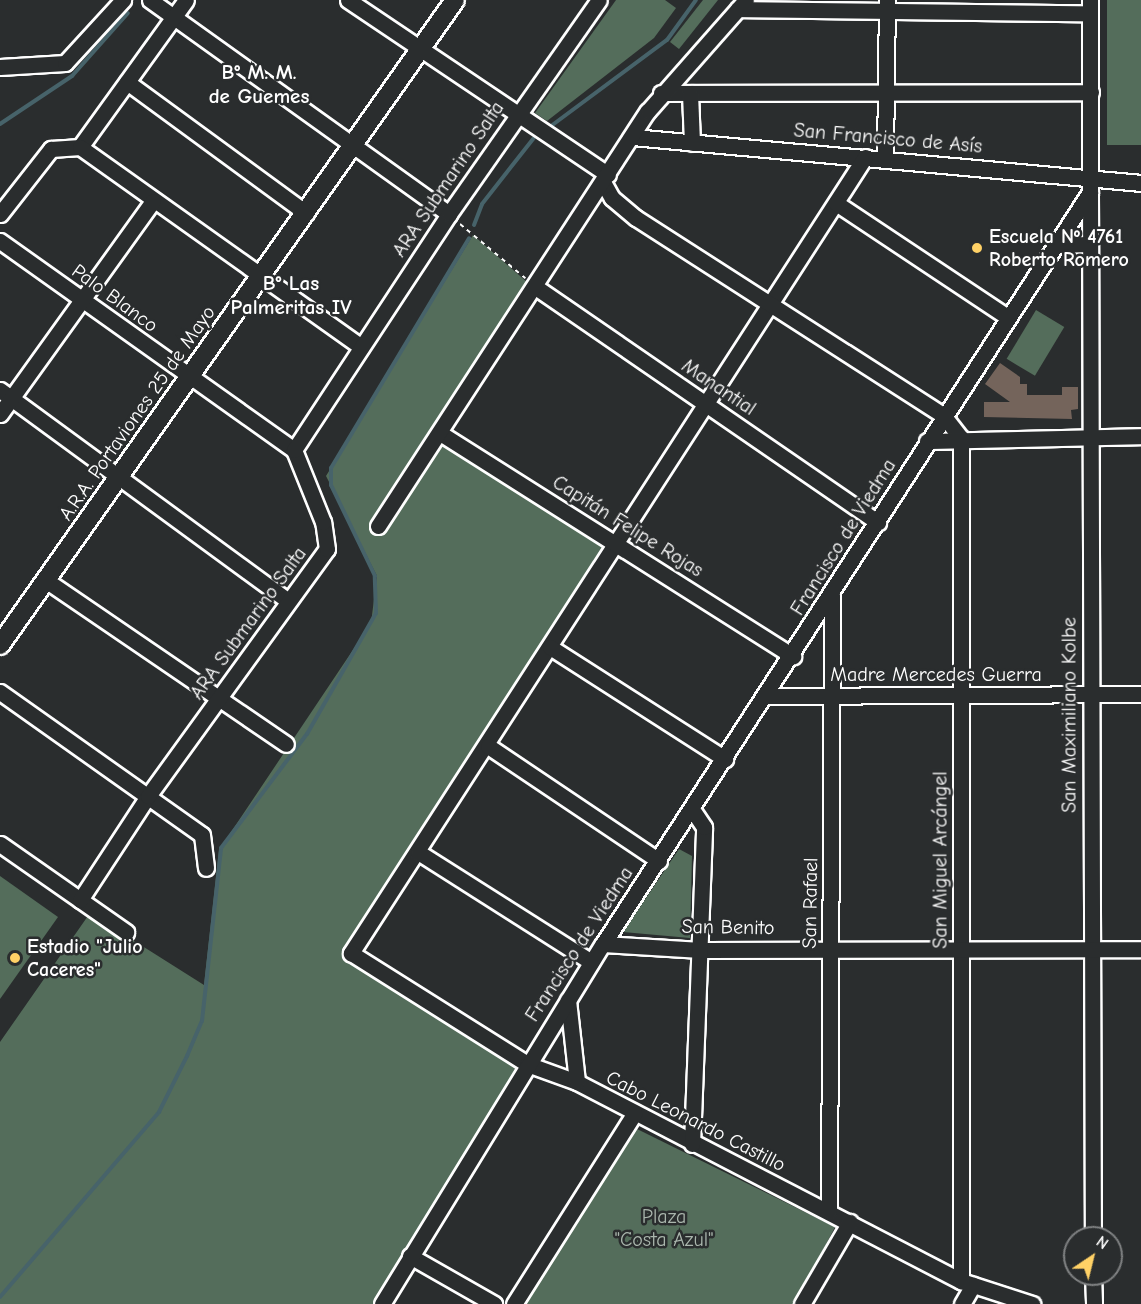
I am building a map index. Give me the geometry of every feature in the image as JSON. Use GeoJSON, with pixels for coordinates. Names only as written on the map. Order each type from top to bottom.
{"type":"FeatureCollection","features":[{"type":"Feature","properties":{"kind":"street"},"geometry":{"type":"LineString","coordinates":[[0,67],[64,63],[123,0]]}},
{"type":"Feature","properties":{"kind":"street"},"geometry":{"type":"LineString","coordinates":[[150,0],[449,214]]}},
{"type":"Feature","properties":{"kind":"street"},"geometry":{"type":"LineString","coordinates":[[80,147],[186,0]]}},
{"type":"Feature","properties":{"kind":"street"},"geometry":{"type":"LineString","coordinates":[[348,0],[606,179],[612,198],[636,218],[769,306],[944,415],[961,438]]}},
{"type":"Feature","properties":{"kind":"street","name":"A.R.A. Portaviones 25 de Mayo"},"geometry":{"type":"LineString","coordinates":[[2,638],[47,581],[188,377],[455,0]]}},
{"type":"Feature","properties":{"kind":"street","name":"ARA Submarino Salta"},"geometry":{"type":"LineString","coordinates":[[80,900],[148,796],[287,600],[327,549],[323,522],[294,450],[449,214],[595,2]]}},
{"type":"Feature","properties":{"kind":"street"},"geometry":{"type":"LineString","coordinates":[[378,526],[537,288],[662,93],[742,5],[1090,6],[1092,184]]}},
{"type":"Feature","properties":{"kind":"street"},"geometry":{"type":"LineString","coordinates":[[885,159],[888,6]]}},
{"type":"Feature","properties":{"kind":"street"},"geometry":{"type":"LineString","coordinates":[[127,82],[306,213]]}},
{"type":"Feature","properties":{"kind":"street"},"geometry":{"type":"LineString","coordinates":[[662,93],[1091,92]]}},
{"type":"Feature","properties":{"kind":"street"},"geometry":{"type":"LineString","coordinates":[[690,93],[692,143]]}},
{"type":"Feature","properties":{"kind":"street","name":"San Francisco de Asís"},"geometry":{"type":"LineString","coordinates":[[632,137],[885,159],[1092,184],[1141,183]]}},
{"type":"Feature","properties":{"kind":"street"},"geometry":{"type":"LineString","coordinates":[[0,214],[51,149],[80,147],[361,347]]}},
{"type":"Feature","properties":{"kind":"street"},"geometry":{"type":"LineString","coordinates":[[591,962],[418,852],[865,157]]}},
{"type":"Feature","properties":{"kind":"street","name":"San Maximiliano Kolbe"},"geometry":{"type":"LineString","coordinates":[[1092,184],[1088,244],[1093,435],[1089,694],[1089,950],[1093,1226]]}},
{"type":"Feature","properties":{"kind":"street","name":"Francisco de Viedma"},"geometry":{"type":"LineString","coordinates":[[382,1304],[591,962],[832,596],[927,441],[1006,316],[1056,245],[1092,184]]}},
{"type":"Feature","properties":{"kind":"street"},"geometry":{"type":"LineString","coordinates":[[0,414],[6,394],[82,298],[153,201]]}},
{"type":"Feature","properties":{"kind":"street"},"geometry":{"type":"LineString","coordinates":[[836,203],[1006,316]]}},
{"type":"Feature","properties":{"kind":"street","name":"Palo Blanco"},"geometry":{"type":"LineString","coordinates":[[0,241],[82,298],[188,377],[294,450]]}},
{"type":"Feature","properties":{"kind":"street"},"geometry":{"type":"LineString","coordinates":[[1056,245],[1088,244]]}},
{"type":"Feature","properties":{"kind":"street","name":"Manantial"},"geometry":{"type":"LineString","coordinates":[[537,288],[878,522]]}},
{"type":"Feature","properties":{"kind":"street"},"geometry":{"type":"LineString","coordinates":[[6,394],[287,600]]}},
{"type":"Feature","properties":{"kind":"street","name":"Capitán Felipe Rojas"},"geometry":{"type":"LineString","coordinates":[[440,433],[793,656]]}},
{"type":"Feature","properties":{"kind":"street"},"geometry":{"type":"LineString","coordinates":[[927,441],[961,438],[1141,436]]}},
{"type":"Feature","properties":{"kind":"street","name":"San Miguel Arcángel"},"geometry":{"type":"LineString","coordinates":[[961,438],[961,947],[967,1283]]}},
{"type":"Feature","properties":{"kind":"street"},"geometry":{"type":"LineString","coordinates":[[47,581],[217,700],[286,744]]}},
{"type":"Feature","properties":{"kind":"street","name":"San Rafael"},"geometry":{"type":"LineString","coordinates":[[828,1211],[832,596]]}},
{"type":"Feature","properties":{"kind":"street"},"geometry":{"type":"LineString","coordinates":[[550,647],[725,759]]}},
{"type":"Feature","properties":{"kind":"street"},"geometry":{"type":"LineString","coordinates":[[0,692],[202,835],[206,868]]}},
{"type":"Feature","properties":{"kind":"street","name":"Madre Mercedes Guerra"},"geometry":{"type":"LineString","coordinates":[[767,696],[1141,694]]}},
{"type":"Feature","properties":{"kind":"street"},"geometry":{"type":"LineString","coordinates":[[488,746],[659,861]]}},
{"type":"Feature","properties":{"kind":"street"},"geometry":{"type":"LineString","coordinates":[[692,809],[704,827],[692,1144]]}},
{"type":"Feature","properties":{"kind":"street"},"geometry":{"type":"LineString","coordinates":[[0,844],[126,933]]}},
{"type":"Feature","properties":{"kind":"street","name":"Cabo Leonardo Castillo"},"geometry":{"type":"LineString","coordinates":[[418,852],[351,953],[527,1064],[577,1082],[692,1144],[967,1283],[1032,1304]]}},
{"type":"Feature","properties":{"kind":"street","name":"San Benito"},"geometry":{"type":"LineString","coordinates":[[603,944],[701,950],[961,947],[1141,949]]}},
{"type":"Feature","properties":{"kind":"street"},"geometry":{"type":"LineString","coordinates":[[568,1000],[577,1082]]}},
{"type":"Feature","properties":{"kind":"street"},"geometry":{"type":"LineString","coordinates":[[514,1304],[634,1114]]}},
{"type":"Feature","properties":{"kind":"street"},"geometry":{"type":"LineString","coordinates":[[802,1304],[850,1222]]}},
{"type":"Feature","properties":{"kind":"street"},"geometry":{"type":"LineString","coordinates":[[410,1256],[494,1304]]}},
{"type":"Feature","properties":{"kind":"street"},"geometry":{"type":"LineString","coordinates":[[962,1304],[967,1283]]}},
{"type":"Feature","properties":{"kind":"street"},"geometry":{"type":"LineString","coordinates":[[1093,1286],[1094,1304]]}},
{"type":"Feature","properties":{"kind":"path"},"geometry":{"type":"LineString","coordinates":[[449,214],[537,288]]}},
{"type":"Feature","properties":{"kind":"green space"},"geometry":{"type":"Polygon","coordinates":[[[616,0],[665,0],[676,8],[654,38],[547,121],[535,113],[616,0]]]}},
{"type":"Feature","properties":{"kind":"green space"},"geometry":{"type":"Polygon","coordinates":[[[703,0],[718,0],[679,49],[670,42],[703,0]]]}},
{"type":"Feature","properties":{"kind":"green space"},"geometry":{"type":"Polygon","coordinates":[[[1107,0],[1141,0],[1141,145],[1107,145],[1107,0]]]}},
{"type":"Feature","properties":{"kind":"green space"},"geometry":{"type":"Polygon","coordinates":[[[473,235],[535,289],[439,433],[612,544],[350,953],[525,1065],[379,1304],[0,1304],[0,1042],[90,913],[204,985],[219,850],[371,623],[377,576],[326,476],[473,235]]]}},
{"type":"Feature","properties":{"kind":"green space"},"geometry":{"type":"Polygon","coordinates":[[[1036,310],[1064,327],[1035,376],[1007,359],[1036,310]]]}},
{"type":"Feature","properties":{"kind":"green space"},"geometry":{"type":"Polygon","coordinates":[[[679,849],[692,856],[690,938],[623,932],[679,849]]]}},
{"type":"Feature","properties":{"kind":"green space","name":"Estadio \"Julio Caceres\""},"geometry":{"type":"Polygon","coordinates":[[[0,876],[58,917],[0,999],[0,876]]]}},
{"type":"Feature","properties":{"kind":"green space","name":"Plaza \"Costa Azul\""},"geometry":{"type":"Polygon","coordinates":[[[635,1128],[835,1227],[795,1304],[526,1304],[635,1128]]]}},
{"type":"Feature","properties":{"kind":"building"},"geometry":{"type":"Polygon","coordinates":[[[1000,363],[1020,377],[1020,384],[1027,384],[1027,395],[1062,395],[1062,387],[1078,387],[1078,409],[1071,410],[1072,419],[984,417],[984,402],[1010,402],[985,384],[1000,363]]]}},
{"type":"Feature","properties":{"kind":"waterway"},"geometry":{"type":"LineString","coordinates":[[551,126],[667,40],[696,0]]}},
{"type":"Feature","properties":{"kind":"waterway"},"geometry":{"type":"LineString","coordinates":[[0,124],[72,76],[128,13]]}},
{"type":"Feature","properties":{"kind":"waterway"},"geometry":{"type":"LineString","coordinates":[[474,225],[482,204],[533,139]]}},
{"type":"Feature","properties":{"kind":"waterway"},"geometry":{"type":"LineString","coordinates":[[0,1297],[159,1112],[187,1056],[202,1021],[221,848],[307,734],[376,613],[375,576],[331,485],[331,468],[469,238]]}},
{"type":"Feature","properties":{"kind":"place","name":"Escuela Nº 4761 Roberto Romero"},"geometry":{"type":"Point","coordinates":[977,248]}},
{"type":"Feature","properties":{"kind":"place","name":"Estadio \"Julio Caceres\""},"geometry":{"type":"Point","coordinates":[15,958]}},
{"type":"Feature","properties":{"kind":"district","name":"B° M. M. de Guemes"},"geometry":{"type":"Point","coordinates":[259,84]}},
{"type":"Feature","properties":{"kind":"district","name":"B° Las Palmeritas IV"},"geometry":{"type":"Point","coordinates":[291,295]}}]}
